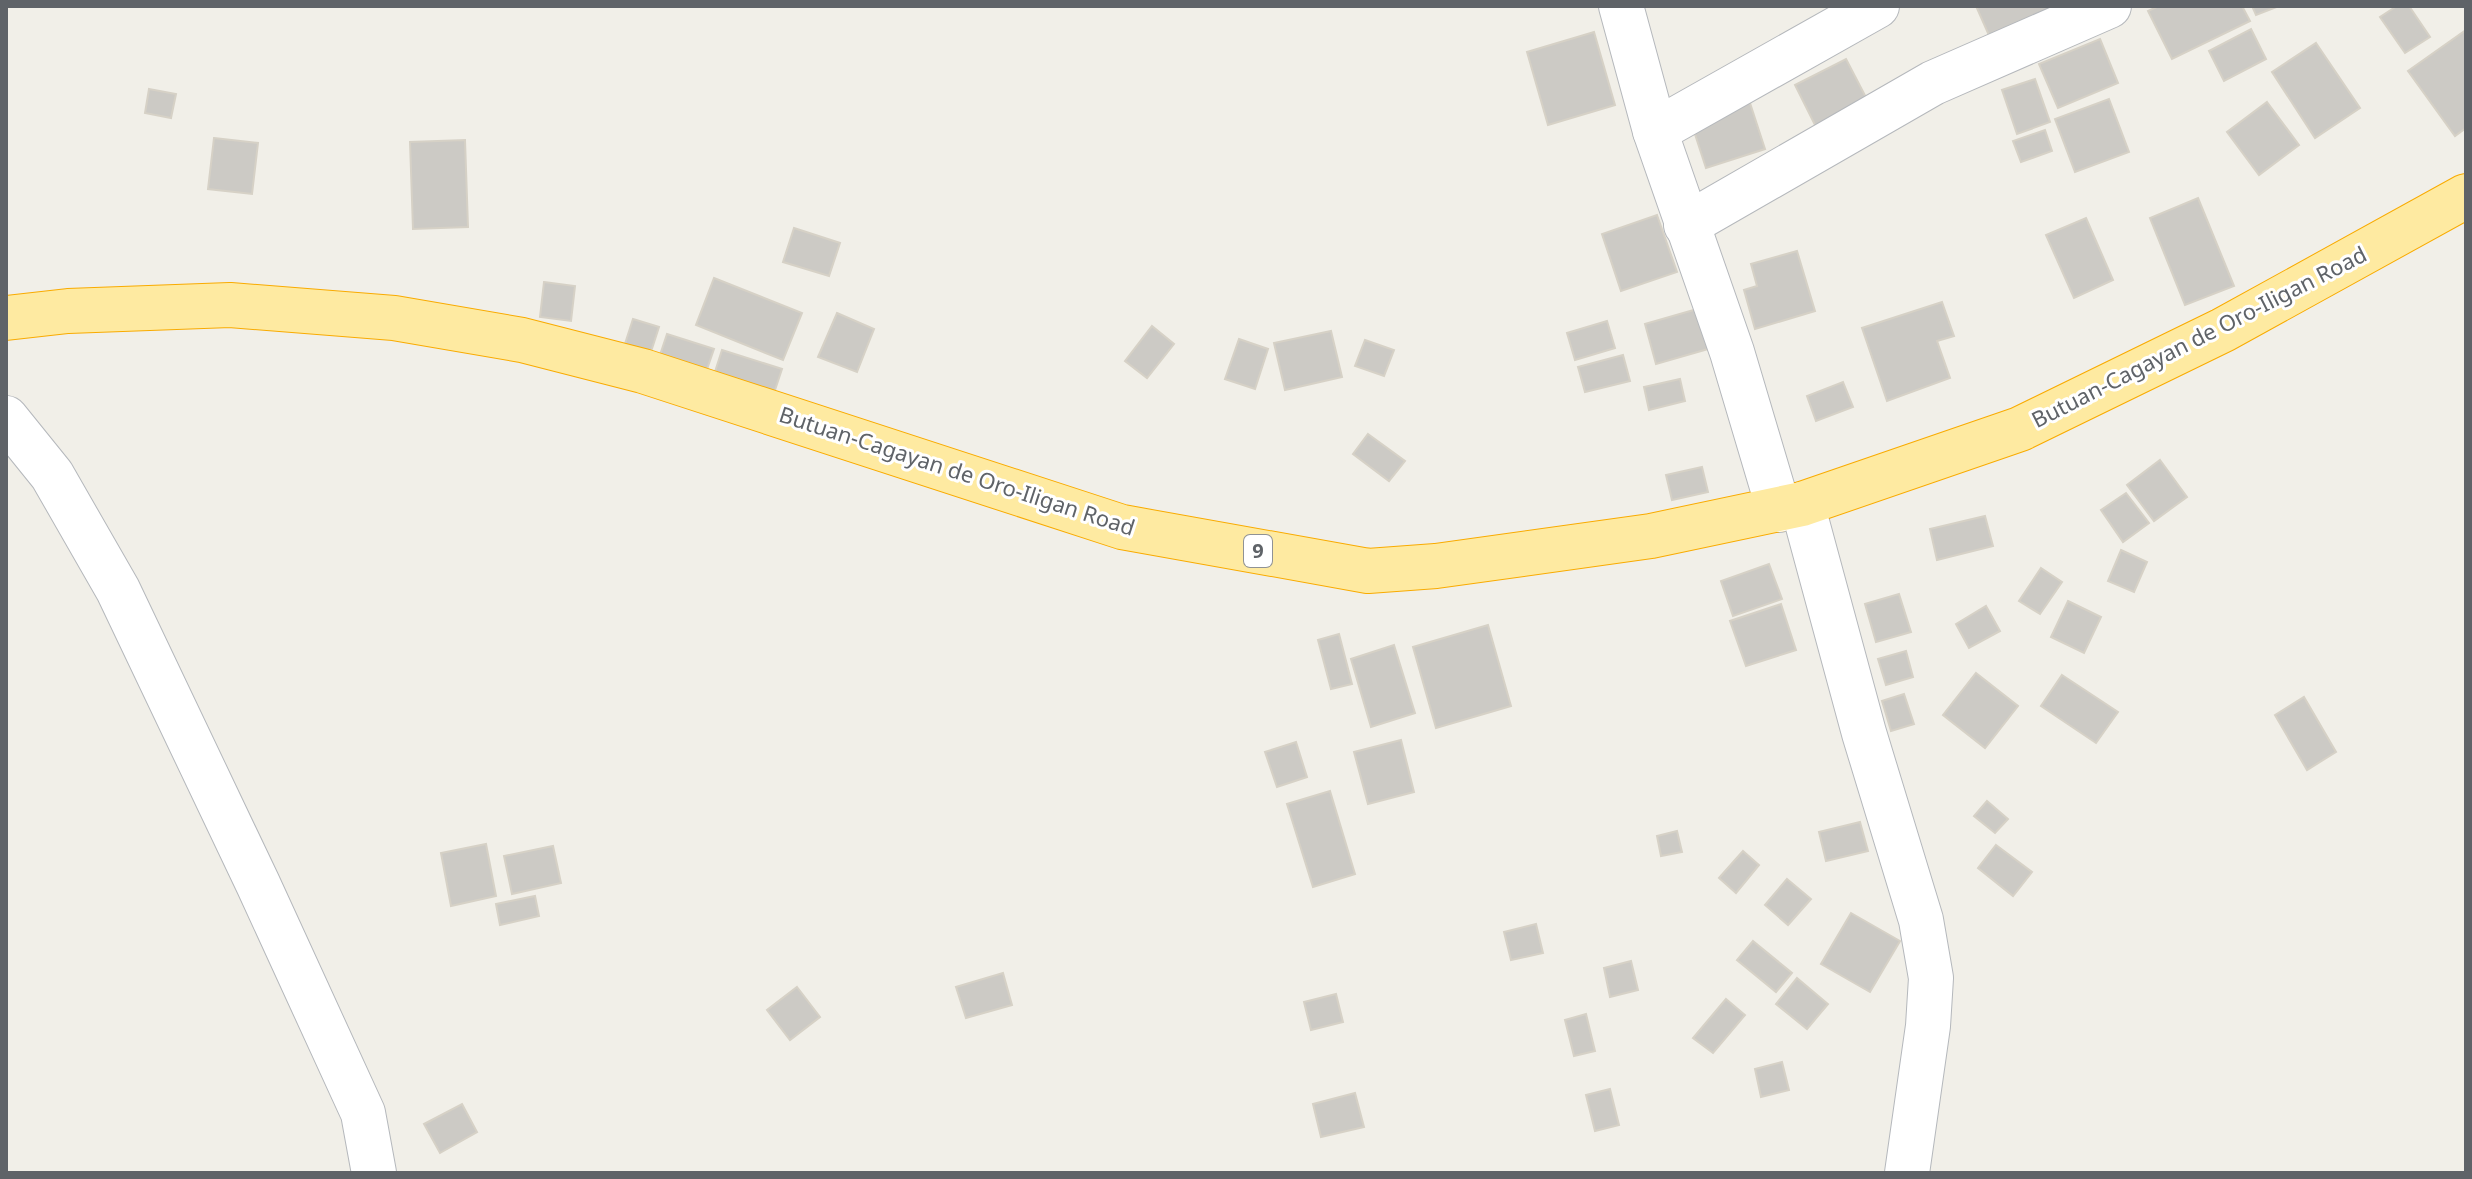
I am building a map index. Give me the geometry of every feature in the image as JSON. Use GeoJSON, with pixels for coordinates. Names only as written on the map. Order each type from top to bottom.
{"type":"FeatureCollection","features":[{"type":"Feature","properties":{"kind":"highway","name":"Butuan-Cagayan de Oro-Iligan Road"},"geometry":{"type":"LineString","coordinates":[[6,318],[68,311],[230,305],[394,318],[522,340],[643,371],[1122,527],[1368,571],[1436,566],[1651,536],[1791,507],[2020,429],[2223,330],[2466,196]]}},
{"type":"Feature","properties":{"kind":"street"},"geometry":{"type":"LineString","coordinates":[[1621,6],[1655,131],[1686,225],[1791,507],[1921,920],[1931,978],[1928,1026],[1907,1173]]}},
{"type":"Feature","properties":{"kind":"street"},"geometry":{"type":"LineString","coordinates":[[1655,131],[1877,6]]}},
{"type":"Feature","properties":{"kind":"street"},"geometry":{"type":"LineString","coordinates":[[1686,225],[1933,83],[2109,6]]}},
{"type":"Feature","properties":{"kind":"street"},"geometry":{"type":"LineString","coordinates":[[6,418],[52,475],[118,590],[363,1113],[374,1173]]}},
{"type":"Feature","properties":{"kind":"building"},"geometry":{"type":"Polygon","coordinates":[[[1976,6],[2087,6],[1995,49],[1976,6]]]}},
{"type":"Feature","properties":{"kind":"building"},"geometry":{"type":"Polygon","coordinates":[[[2159,6],[2242,6],[2250,21],[2172,59],[2148,11],[2159,6]]]}},
{"type":"Feature","properties":{"kind":"building"},"geometry":{"type":"Polygon","coordinates":[[[2252,6],[2279,6],[2256,15],[2252,6]]]}},
{"type":"Feature","properties":{"kind":"building"},"geometry":{"type":"Polygon","coordinates":[[[2397,6],[2409,6],[2430,37],[2405,53],[2380,17],[2397,6]]]}},
{"type":"Feature","properties":{"kind":"building"},"geometry":{"type":"Polygon","coordinates":[[[2251,29],[2266,59],[2224,81],[2209,51],[2251,29]]]}},
{"type":"Feature","properties":{"kind":"building"},"geometry":{"type":"Polygon","coordinates":[[[2466,30],[2466,128],[2455,136],[2408,71],[2466,30]]]}},
{"type":"Feature","properties":{"kind":"building"},"geometry":{"type":"Polygon","coordinates":[[[1594,32],[1615,105],[1548,125],[1527,52],[1594,32]]]}},
{"type":"Feature","properties":{"kind":"building"},"geometry":{"type":"Polygon","coordinates":[[[2100,39],[2118,83],[2058,108],[2039,64],[2100,39]]]}},
{"type":"Feature","properties":{"kind":"building"},"geometry":{"type":"Polygon","coordinates":[[[2316,43],[2360,108],[2315,138],[2272,72],[2316,43]]]}},
{"type":"Feature","properties":{"kind":"building"},"geometry":{"type":"Polygon","coordinates":[[[1846,59],[1871,107],[1819,133],[1795,85],[1846,59]]]}},
{"type":"Feature","properties":{"kind":"building"},"geometry":{"type":"Polygon","coordinates":[[[2035,79],[2050,122],[2017,134],[2002,90],[2035,79]]]}},
{"type":"Feature","properties":{"kind":"building"},"geometry":{"type":"Polygon","coordinates":[[[149,89],[176,94],[171,118],[145,113],[149,89]]]}},
{"type":"Feature","properties":{"kind":"building"},"geometry":{"type":"Polygon","coordinates":[[[2109,99],[2129,152],[2075,172],[2055,119],[2109,99]]]}},
{"type":"Feature","properties":{"kind":"building"},"geometry":{"type":"Polygon","coordinates":[[[2267,102],[2299,145],[2259,175],[2227,132],[2267,102]]]}},
{"type":"Feature","properties":{"kind":"building"},"geometry":{"type":"Polygon","coordinates":[[[1750,103],[1765,149],[1706,168],[1691,122],[1750,103]]]}},
{"type":"Feature","properties":{"kind":"building"},"geometry":{"type":"Polygon","coordinates":[[[2045,130],[2052,151],[2021,162],[2013,141],[2045,130]]]}},
{"type":"Feature","properties":{"kind":"building"},"geometry":{"type":"Polygon","coordinates":[[[214,138],[258,143],[252,194],[208,189],[214,138]]]}},
{"type":"Feature","properties":{"kind":"building"},"geometry":{"type":"Polygon","coordinates":[[[465,140],[468,227],[413,229],[410,142],[465,140]]]}},
{"type":"Feature","properties":{"kind":"building"},"geometry":{"type":"Polygon","coordinates":[[[2198,198],[2234,286],[2185,305],[2150,218],[2198,198]]]}},
{"type":"Feature","properties":{"kind":"building"},"geometry":{"type":"Polygon","coordinates":[[[1657,215],[1677,272],[1621,291],[1602,234],[1657,215]]]}},
{"type":"Feature","properties":{"kind":"building"},"geometry":{"type":"Polygon","coordinates":[[[2086,218],[2113,280],[2074,298],[2046,235],[2086,218]]]}},
{"type":"Feature","properties":{"kind":"building"},"geometry":{"type":"Polygon","coordinates":[[[794,228],[840,243],[829,276],[783,262],[794,228]]]}},
{"type":"Feature","properties":{"kind":"building"},"geometry":{"type":"Polygon","coordinates":[[[1797,251],[1815,311],[1755,329],[1744,290],[1757,286],[1751,264],[1797,251]]]}},
{"type":"Feature","properties":{"kind":"building"},"geometry":{"type":"Polygon","coordinates":[[[714,278],[802,313],[783,360],[696,325],[714,278]]]}},
{"type":"Feature","properties":{"kind":"building"},"geometry":{"type":"Polygon","coordinates":[[[544,282],[575,286],[571,321],[540,317],[544,282]]]}},
{"type":"Feature","properties":{"kind":"building"},"geometry":{"type":"Polygon","coordinates":[[[1942,302],[1954,336],[1937,341],[1950,378],[1887,401],[1862,328],[1942,302]]]}},
{"type":"Feature","properties":{"kind":"building"},"geometry":{"type":"Polygon","coordinates":[[[1704,307],[1715,347],[1656,364],[1645,324],[1704,307]]]}},
{"type":"Feature","properties":{"kind":"building"},"geometry":{"type":"Polygon","coordinates":[[[837,313],[874,329],[857,372],[818,357],[837,313]]]}},
{"type":"Feature","properties":{"kind":"building"},"geometry":{"type":"Polygon","coordinates":[[[633,319],[659,327],[649,358],[623,350],[633,319]]]}},
{"type":"Feature","properties":{"kind":"building"},"geometry":{"type":"Polygon","coordinates":[[[1607,321],[1615,348],[1575,360],[1567,333],[1607,321]]]}},
{"type":"Feature","properties":{"kind":"building"},"geometry":{"type":"Polygon","coordinates":[[[1152,326],[1174,344],[1147,378],[1125,361],[1152,326]]]}},
{"type":"Feature","properties":{"kind":"building"},"geometry":{"type":"Polygon","coordinates":[[[1331,331],[1342,377],[1285,390],[1274,343],[1331,331]]]}},
{"type":"Feature","properties":{"kind":"building"},"geometry":{"type":"Polygon","coordinates":[[[667,334],[714,349],[705,375],[658,361],[667,334]]]}},
{"type":"Feature","properties":{"kind":"building"},"geometry":{"type":"Polygon","coordinates":[[[1239,339],[1268,349],[1255,389],[1225,379],[1239,339]]]}},
{"type":"Feature","properties":{"kind":"building"},"geometry":{"type":"Polygon","coordinates":[[[1365,340],[1394,350],[1384,376],[1355,366],[1365,340]]]}},
{"type":"Feature","properties":{"kind":"building"},"geometry":{"type":"Polygon","coordinates":[[[722,350],[782,369],[773,396],[713,378],[722,350]]]}},
{"type":"Feature","properties":{"kind":"building"},"geometry":{"type":"Polygon","coordinates":[[[1623,355],[1630,381],[1585,392],[1578,367],[1623,355]]]}},
{"type":"Feature","properties":{"kind":"building"},"geometry":{"type":"Polygon","coordinates":[[[1680,379],[1685,401],[1649,410],[1644,387],[1680,379]]]}},
{"type":"Feature","properties":{"kind":"building"},"geometry":{"type":"Polygon","coordinates":[[[1843,382],[1853,407],[1816,421],[1807,396],[1843,382]]]}},
{"type":"Feature","properties":{"kind":"building"},"geometry":{"type":"Polygon","coordinates":[[[1368,434],[1405,461],[1389,481],[1353,454],[1368,434]]]}},
{"type":"Feature","properties":{"kind":"building"},"geometry":{"type":"Polygon","coordinates":[[[2160,460],[2187,497],[2154,521],[2127,485],[2160,460]]]}},
{"type":"Feature","properties":{"kind":"building"},"geometry":{"type":"Polygon","coordinates":[[[1702,467],[1708,492],[1672,500],[1666,475],[1702,467]]]}},
{"type":"Feature","properties":{"kind":"building"},"geometry":{"type":"Polygon","coordinates":[[[2126,493],[2149,523],[2123,542],[2101,510],[2126,493]]]}},
{"type":"Feature","properties":{"kind":"building"},"geometry":{"type":"Polygon","coordinates":[[[1985,516],[1993,546],[1937,560],[1930,529],[1985,516]]]}},
{"type":"Feature","properties":{"kind":"building"},"geometry":{"type":"Polygon","coordinates":[[[2121,550],[2147,562],[2134,592],[2108,581],[2121,550]]]}},
{"type":"Feature","properties":{"kind":"building"},"geometry":{"type":"Polygon","coordinates":[[[1769,564],[1782,599],[1733,616],[1721,581],[1769,564]]]}},
{"type":"Feature","properties":{"kind":"building"},"geometry":{"type":"Polygon","coordinates":[[[2041,568],[2062,582],[2040,614],[2019,601],[2041,568]]]}},
{"type":"Feature","properties":{"kind":"building"},"geometry":{"type":"Polygon","coordinates":[[[1899,594],[1911,632],[1876,642],[1865,604],[1899,594]]]}},
{"type":"Feature","properties":{"kind":"building"},"geometry":{"type":"Polygon","coordinates":[[[2068,601],[2101,617],[2084,653],[2051,637],[2068,601]]]}},
{"type":"Feature","properties":{"kind":"building"},"geometry":{"type":"Polygon","coordinates":[[[1781,604],[1796,650],[1746,666],[1730,621],[1781,604]]]}},
{"type":"Feature","properties":{"kind":"building"},"geometry":{"type":"Polygon","coordinates":[[[1986,606],[2000,631],[1969,648],[1956,624],[1986,606]]]}},
{"type":"Feature","properties":{"kind":"building"},"geometry":{"type":"Polygon","coordinates":[[[1488,625],[1511,706],[1436,728],[1413,647],[1488,625]]]}},
{"type":"Feature","properties":{"kind":"building"},"geometry":{"type":"Polygon","coordinates":[[[1339,634],[1352,684],[1331,689],[1318,640],[1339,634]]]}},
{"type":"Feature","properties":{"kind":"building"},"geometry":{"type":"Polygon","coordinates":[[[1394,645],[1415,713],[1371,727],[1351,659],[1394,645]]]}},
{"type":"Feature","properties":{"kind":"building"},"geometry":{"type":"Polygon","coordinates":[[[1906,651],[1913,677],[1886,685],[1878,659],[1906,651]]]}},
{"type":"Feature","properties":{"kind":"building"},"geometry":{"type":"Polygon","coordinates":[[[1976,673],[2018,706],[1985,748],[1943,715],[1976,673]]]}},
{"type":"Feature","properties":{"kind":"building"},"geometry":{"type":"Polygon","coordinates":[[[2062,675],[2118,712],[2096,743],[2041,706],[2062,675]]]}},
{"type":"Feature","properties":{"kind":"building"},"geometry":{"type":"Polygon","coordinates":[[[1904,694],[1914,724],[1891,731],[1882,701],[1904,694]]]}},
{"type":"Feature","properties":{"kind":"building"},"geometry":{"type":"Polygon","coordinates":[[[2304,697],[2336,752],[2307,770],[2275,715],[2304,697]]]}},
{"type":"Feature","properties":{"kind":"building"},"geometry":{"type":"Polygon","coordinates":[[[1401,740],[1414,792],[1368,804],[1354,752],[1401,740]]]}},
{"type":"Feature","properties":{"kind":"building"},"geometry":{"type":"Polygon","coordinates":[[[1296,742],[1307,777],[1277,787],[1265,752],[1296,742]]]}},
{"type":"Feature","properties":{"kind":"building"},"geometry":{"type":"Polygon","coordinates":[[[1330,791],[1355,874],[1313,887],[1287,804],[1330,791]]]}},
{"type":"Feature","properties":{"kind":"building"},"geometry":{"type":"Polygon","coordinates":[[[1987,801],[2008,819],[1995,833],[1974,816],[1987,801]]]}},
{"type":"Feature","properties":{"kind":"building"},"geometry":{"type":"Polygon","coordinates":[[[1860,822],[1868,851],[1826,861],[1819,832],[1860,822]]]}},
{"type":"Feature","properties":{"kind":"building"},"geometry":{"type":"Polygon","coordinates":[[[1677,831],[1682,852],[1661,856],[1657,836],[1677,831]]]}},
{"type":"Feature","properties":{"kind":"building"},"geometry":{"type":"Polygon","coordinates":[[[486,844],[496,896],[451,906],[441,853],[486,844]]]}},
{"type":"Feature","properties":{"kind":"building"},"geometry":{"type":"Polygon","coordinates":[[[1996,845],[2032,872],[2013,896],[1978,868],[1996,845]]]}},
{"type":"Feature","properties":{"kind":"building"},"geometry":{"type":"Polygon","coordinates":[[[553,846],[561,883],[512,894],[504,856],[553,846]]]}},
{"type":"Feature","properties":{"kind":"building"},"geometry":{"type":"Polygon","coordinates":[[[1743,851],[1759,865],[1736,893],[1719,878],[1743,851]]]}},
{"type":"Feature","properties":{"kind":"building"},"geometry":{"type":"Polygon","coordinates":[[[1787,879],[1811,899],[1788,925],[1765,905],[1787,879]]]}},
{"type":"Feature","properties":{"kind":"building"},"geometry":{"type":"Polygon","coordinates":[[[535,896],[539,916],[500,925],[496,904],[535,896]]]}},
{"type":"Feature","properties":{"kind":"building"},"geometry":{"type":"Polygon","coordinates":[[[1851,913],[1900,941],[1870,992],[1821,964],[1851,913]]]}},
{"type":"Feature","properties":{"kind":"building"},"geometry":{"type":"Polygon","coordinates":[[[1536,924],[1543,953],[1511,960],[1504,932],[1536,924]]]}},
{"type":"Feature","properties":{"kind":"building"},"geometry":{"type":"Polygon","coordinates":[[[1753,941],[1792,973],[1776,992],[1737,960],[1753,941]]]}},
{"type":"Feature","properties":{"kind":"building"},"geometry":{"type":"Polygon","coordinates":[[[1631,961],[1638,990],[1610,997],[1604,968],[1631,961]]]}},
{"type":"Feature","properties":{"kind":"building"},"geometry":{"type":"Polygon","coordinates":[[[1003,973],[1012,1005],[966,1018],[956,987],[1003,973]]]}},
{"type":"Feature","properties":{"kind":"building"},"geometry":{"type":"Polygon","coordinates":[[[1797,978],[1828,1004],[1807,1029],[1776,1004],[1797,978]]]}},
{"type":"Feature","properties":{"kind":"building"},"geometry":{"type":"Polygon","coordinates":[[[797,987],[820,1017],[790,1040],[767,1010],[797,987]]]}},
{"type":"Feature","properties":{"kind":"building"},"geometry":{"type":"Polygon","coordinates":[[[1336,994],[1343,1022],[1311,1030],[1304,1002],[1336,994]]]}},
{"type":"Feature","properties":{"kind":"building"},"geometry":{"type":"Polygon","coordinates":[[[1726,999],[1745,1015],[1713,1053],[1693,1038],[1726,999]]]}},
{"type":"Feature","properties":{"kind":"building"},"geometry":{"type":"Polygon","coordinates":[[[1586,1014],[1595,1051],[1574,1056],[1565,1020],[1586,1014]]]}},
{"type":"Feature","properties":{"kind":"building"},"geometry":{"type":"Polygon","coordinates":[[[1782,1062],[1789,1090],[1761,1097],[1755,1069],[1782,1062]]]}},
{"type":"Feature","properties":{"kind":"building"},"geometry":{"type":"Polygon","coordinates":[[[1610,1089],[1619,1125],[1595,1131],[1586,1095],[1610,1089]]]}},
{"type":"Feature","properties":{"kind":"building"},"geometry":{"type":"Polygon","coordinates":[[[1355,1093],[1364,1127],[1321,1137],[1313,1104],[1355,1093]]]}},
{"type":"Feature","properties":{"kind":"building"},"geometry":{"type":"Polygon","coordinates":[[[462,1104],[477,1132],[440,1153],[424,1124],[462,1104]]]}}]}
